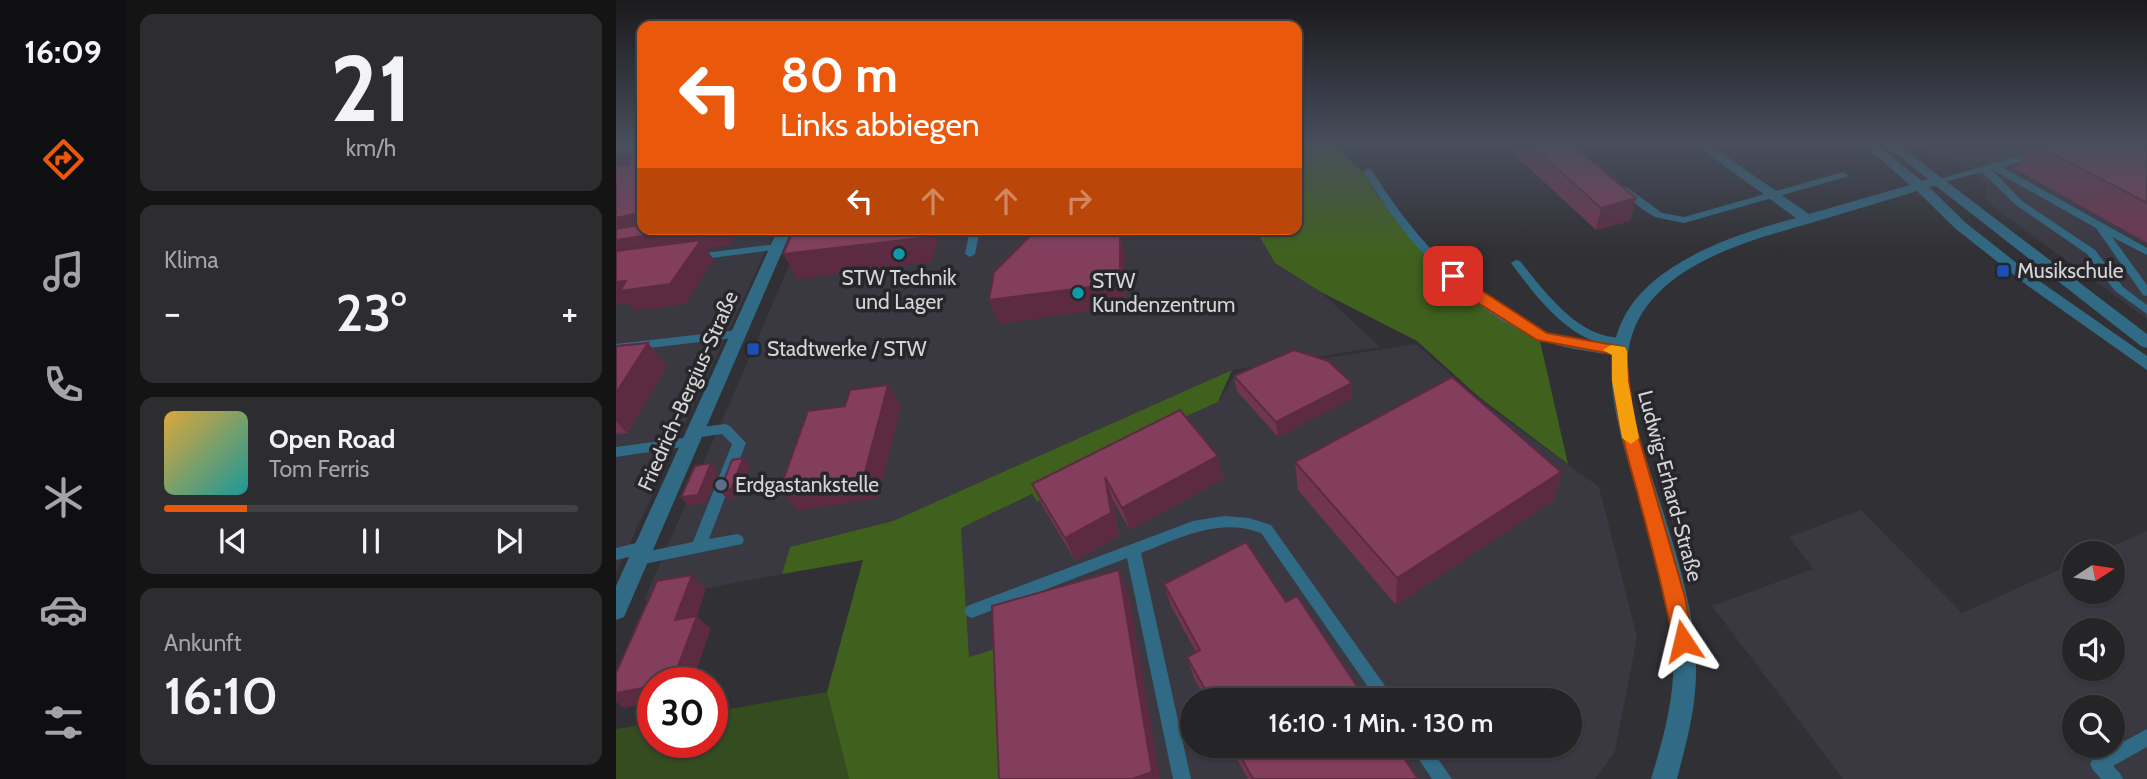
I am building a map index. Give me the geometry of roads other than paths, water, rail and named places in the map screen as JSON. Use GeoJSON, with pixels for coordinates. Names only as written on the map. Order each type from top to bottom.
{"type":"FeatureCollection","features":[{"type":"Feature","properties":{"kind":"street"},"geometry":{"type":"LineString","coordinates":[[1751,179],[1807,219]]}},
{"type":"Feature","properties":{"kind":"street"},"geometry":{"type":"LineString","coordinates":[[1918,179],[2147,342]]}},
{"type":"Feature","properties":{"kind":"street"},"geometry":{"type":"LineString","coordinates":[[1922,179],[1961,226],[2147,364]]}},
{"type":"Feature","properties":{"kind":"street"},"geometry":{"type":"LineString","coordinates":[[1929,187],[2147,350]]}},
{"type":"Feature","properties":{"kind":"street","name":"Ludwig-Erhard-Straße"},"geometry":{"type":"LineString","coordinates":[[1664,779],[1678,728],[1685,684],[1683,641],[1675,597],[1625,417],[1620,381],[1620,346],[1632,319],[1649,296],[1671,275],[1723,246],[1886,196],[1929,187]]}},
{"type":"Feature","properties":{"kind":"street","name":"Friedrich-Bergius-Straße"},"geometry":{"type":"LineString","coordinates":[[616,610],[782,235]]}},
{"type":"Feature","properties":{"kind":"lane"},"geometry":{"type":"LineString","coordinates":[[1373,179],[1401,221],[1435,259],[1472,292],[1542,337],[1620,346]]}},
{"type":"Feature","properties":{"kind":"lane"},"geometry":{"type":"LineString","coordinates":[[1616,182],[1655,215],[1684,220],[1828,179]]}},
{"type":"Feature","properties":{"kind":"lane"},"geometry":{"type":"LineString","coordinates":[[1929,187],[1952,179]]}},
{"type":"Feature","properties":{"kind":"lane"},"geometry":{"type":"LineString","coordinates":[[1999,179],[2019,203],[2091,253],[2119,289],[2147,310]]}},
{"type":"Feature","properties":{"kind":"lane"},"geometry":{"type":"LineString","coordinates":[[2012,179],[2147,252]]}},
{"type":"Feature","properties":{"kind":"lane"},"geometry":{"type":"LineString","coordinates":[[2099,225],[2147,293]]}},
{"type":"Feature","properties":{"kind":"lane"},"geometry":{"type":"LineString","coordinates":[[970,254],[974,235]]}},
{"type":"Feature","properties":{"kind":"lane"},"geometry":{"type":"LineString","coordinates":[[683,259],[777,247]]}},
{"type":"Feature","properties":{"kind":"lane"},"geometry":{"type":"LineString","coordinates":[[1516,263],[1539,293],[1561,312],[1594,336],[1620,346]]}},
{"type":"Feature","properties":{"kind":"lane"},"geometry":{"type":"LineString","coordinates":[[616,348],[738,334]]}},
{"type":"Feature","properties":{"kind":"lane"},"geometry":{"type":"LineString","coordinates":[[616,452],[693,438],[725,429],[739,443],[698,548]]}},
{"type":"Feature","properties":{"kind":"lane"},"geometry":{"type":"LineString","coordinates":[[972,611],[1198,525],[1226,520],[1249,522],[1266,529],[1379,688]]}},
{"type":"Feature","properties":{"kind":"lane"},"geometry":{"type":"LineString","coordinates":[[616,554],[698,548],[737,540]]}},
{"type":"Feature","properties":{"kind":"lane"},"geometry":{"type":"LineString","coordinates":[[1133,550],[1182,779]]}},
{"type":"Feature","properties":{"kind":"lane"},"geometry":{"type":"LineString","coordinates":[[2114,779],[2099,764],[2147,738]]}},
{"type":"Feature","properties":{"kind":"lane"},"geometry":{"type":"LineString","coordinates":[[1428,758],[1443,779]]}},
{"type":"Feature","properties":{"kind":"place","name":"STW Technik und Lager"},"geometry":{"type":"Point","coordinates":[899,254]}},
{"type":"Feature","properties":{"kind":"place","name":"Musikschule"},"geometry":{"type":"Point","coordinates":[2003,271]}},
{"type":"Feature","properties":{"kind":"place","name":"STW Kundenzentrum"},"geometry":{"type":"Point","coordinates":[1078,293]}},
{"type":"Feature","properties":{"kind":"place","name":"Stadtwerke / STW"},"geometry":{"type":"Point","coordinates":[753,349]}},
{"type":"Feature","properties":{"kind":"place","name":"Erdgastankstelle"},"geometry":{"type":"Point","coordinates":[721,485]}}]}
